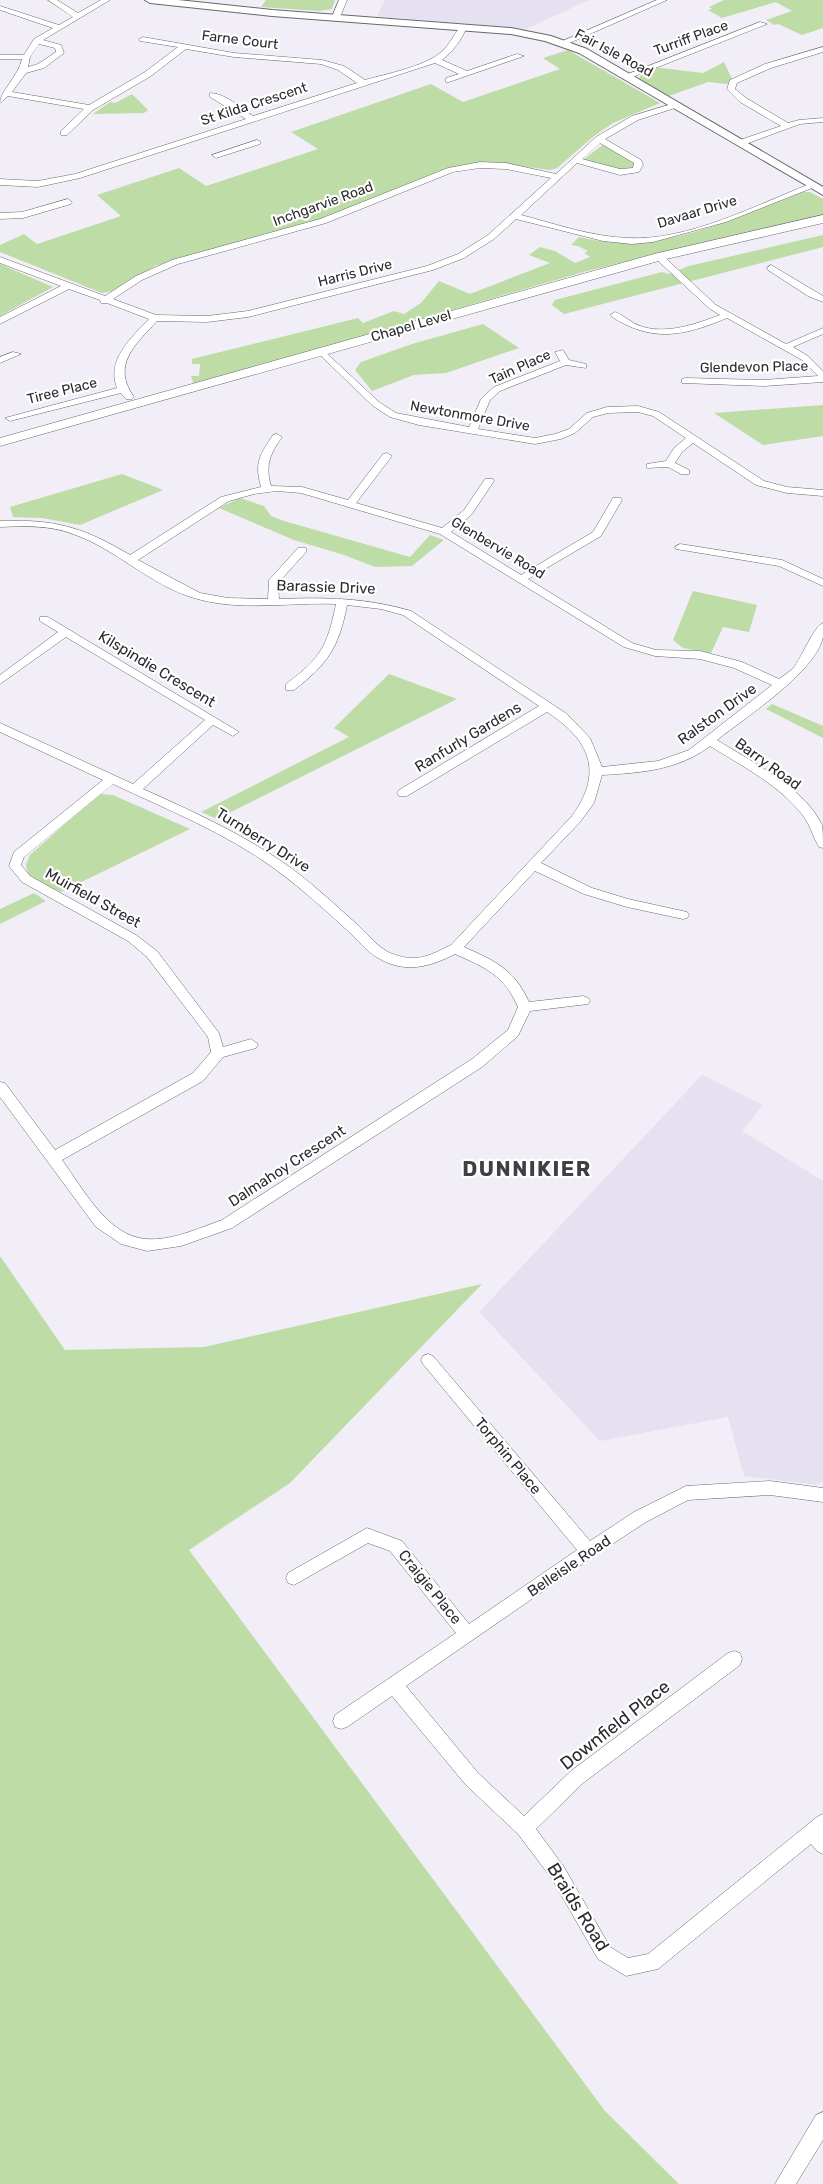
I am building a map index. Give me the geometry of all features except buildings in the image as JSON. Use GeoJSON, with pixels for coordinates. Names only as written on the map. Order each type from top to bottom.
{"type":"FeatureCollection","features":[{"type":"Feature","properties":{"kind":"main road","name":"Chapel Level"},"geometry":{"type":"LineString","coordinates":[[0,442],[501,309],[663,261],[823,219]]}},
{"type":"Feature","properties":{"kind":"main road","name":"Chapel Level"},"geometry":{"type":"LineString","coordinates":[[663,261],[823,229]]}},
{"type":"Feature","properties":{"kind":"main road","name":"Chapel Level"},"geometry":{"type":"LineString","coordinates":[[0,450],[326,356]]}},
{"type":"Feature","properties":{"kind":"street"},"geometry":{"type":"LineString","coordinates":[[6,0],[0,7],[58,27]]}},
{"type":"Feature","properties":{"kind":"street"},"geometry":{"type":"LineString","coordinates":[[52,0],[77,16]]}},
{"type":"Feature","properties":{"kind":"street"},"geometry":{"type":"LineString","coordinates":[[0,100],[8,94],[23,71],[26,57],[37,41],[106,0]]}},
{"type":"Feature","properties":{"kind":"street","name":"Fair Isle Road"},"geometry":{"type":"LineString","coordinates":[[150,0],[531,34],[583,51],[818,189]]}},
{"type":"Feature","properties":{"kind":"street"},"geometry":{"type":"LineString","coordinates":[[336,17],[344,0]]}},
{"type":"Feature","properties":{"kind":"street"},"geometry":{"type":"LineString","coordinates":[[562,43],[663,0]]}},
{"type":"Feature","properties":{"kind":"street","name":"Turriff Place"},"geometry":{"type":"LineString","coordinates":[[627,76],[763,24]]}},
{"type":"Feature","properties":{"kind":"street","name":"St Kilda Crescent"},"geometry":{"type":"LineString","coordinates":[[0,216],[23,215],[42,196],[83,174],[219,138],[252,119],[436,60],[457,42],[463,27]]}},
{"type":"Feature","properties":{"kind":"street"},"geometry":{"type":"LineString","coordinates":[[143,39],[184,46]]}},
{"type":"Feature","properties":{"kind":"street"},"geometry":{"type":"LineString","coordinates":[[23,71],[41,66],[60,53],[58,47],[37,41]]}},
{"type":"Feature","properties":{"kind":"street","name":"Farne Court"},"geometry":{"type":"LineString","coordinates":[[64,133],[90,108],[148,74],[184,46],[234,55],[322,62],[341,68],[363,83]]}},
{"type":"Feature","properties":{"kind":"street"},"geometry":{"type":"LineString","coordinates":[[788,126],[743,100],[731,89],[733,82],[768,66],[823,49]]}},
{"type":"Feature","properties":{"kind":"street"},"geometry":{"type":"LineString","coordinates":[[449,80],[520,56]]}},
{"type":"Feature","properties":{"kind":"street"},"geometry":{"type":"LineString","coordinates":[[0,57],[26,57]]}},
{"type":"Feature","properties":{"kind":"street"},"geometry":{"type":"LineString","coordinates":[[436,60],[466,74]]}},
{"type":"Feature","properties":{"kind":"street"},"geometry":{"type":"LineString","coordinates":[[8,94],[90,108]]}},
{"type":"Feature","properties":{"kind":"street"},"geometry":{"type":"LineString","coordinates":[[213,95],[252,119]]}},
{"type":"Feature","properties":{"kind":"street","name":"Harris Drive"},"geometry":{"type":"LineString","coordinates":[[0,260],[154,318],[207,319],[248,314],[430,268],[461,256],[491,237],[599,138],[635,118],[675,105]]}},
{"type":"Feature","properties":{"kind":"street"},"geometry":{"type":"LineString","coordinates":[[740,143],[799,122],[823,120]]}},
{"type":"Feature","properties":{"kind":"street"},"geometry":{"type":"LineString","coordinates":[[219,138],[235,149]]}},
{"type":"Feature","properties":{"kind":"street"},"geometry":{"type":"LineString","coordinates":[[575,160],[620,172],[636,170],[638,162],[599,138]]}},
{"type":"Feature","properties":{"kind":"street"},"geometry":{"type":"LineString","coordinates":[[216,155],[257,142]]}},
{"type":"Feature","properties":{"kind":"street","name":"Inchgarvie Road"},"geometry":{"type":"LineString","coordinates":[[104,301],[139,278],[174,262],[323,221],[451,170],[480,165],[506,166],[558,177]]}},
{"type":"Feature","properties":{"kind":"street","name":"St Kilda Crescent"},"geometry":{"type":"LineString","coordinates":[[0,182],[68,202]]}},
{"type":"Feature","properties":{"kind":"street","name":"Davaar Drive"},"geometry":{"type":"LineString","coordinates":[[515,216],[598,237],[633,241],[665,237],[697,229],[818,189]]}},
{"type":"Feature","properties":{"kind":"street"},"geometry":{"type":"LineString","coordinates":[[663,261],[725,316],[805,358],[823,378]]}},
{"type":"Feature","properties":{"kind":"street"},"geometry":{"type":"LineString","coordinates":[[771,268],[811,294],[823,299]]}},
{"type":"Feature","properties":{"kind":"street"},"geometry":{"type":"LineString","coordinates":[[0,321],[66,286]]}},
{"type":"Feature","properties":{"kind":"street"},"geometry":{"type":"LineString","coordinates":[[615,315],[639,329],[656,332],[705,325],[725,316]]}},
{"type":"Feature","properties":{"kind":"street","name":"Tiree Place"},"geometry":{"type":"LineString","coordinates":[[10,418],[121,390],[117,373],[122,356],[154,318]]}},
{"type":"Feature","properties":{"kind":"street"},"geometry":{"type":"LineString","coordinates":[[786,347],[823,331]]}},
{"type":"Feature","properties":{"kind":"street"},"geometry":{"type":"LineString","coordinates":[[0,360],[16,354]]}},
{"type":"Feature","properties":{"kind":"street","name":"Newtonmore Drive"},"geometry":{"type":"LineString","coordinates":[[326,356],[363,394],[393,414],[472,431],[535,441],[557,437],[572,430],[590,415],[622,408],[638,409],[656,414],[760,483],[814,494],[823,492]]}},
{"type":"Feature","properties":{"kind":"street","name":"Tain Place"},"geometry":{"type":"LineString","coordinates":[[472,431],[486,399],[497,389],[562,357],[583,366]]}},
{"type":"Feature","properties":{"kind":"street","name":"Glendevon Place"},"geometry":{"type":"LineString","coordinates":[[685,381],[764,383],[823,378]]}},
{"type":"Feature","properties":{"kind":"street"},"geometry":{"type":"LineString","coordinates":[[121,390],[129,398]]}},
{"type":"Feature","properties":{"kind":"street"},"geometry":{"type":"LineString","coordinates":[[267,489],[260,468],[264,456],[277,437]]}},
{"type":"Feature","properties":{"kind":"street"},"geometry":{"type":"LineString","coordinates":[[669,464],[678,450],[692,438]]}},
{"type":"Feature","properties":{"kind":"street"},"geometry":{"type":"LineString","coordinates":[[351,503],[387,456]]}},
{"type":"Feature","properties":{"kind":"street"},"geometry":{"type":"LineString","coordinates":[[651,466],[669,464],[685,472]]}},
{"type":"Feature","properties":{"kind":"street"},"geometry":{"type":"LineString","coordinates":[[444,532],[468,512],[489,481]]}},
{"type":"Feature","properties":{"kind":"street","name":"Glenbervie Road"},"geometry":{"type":"LineString","coordinates":[[130,560],[225,499],[267,489],[302,490],[444,532],[628,645],[655,652],[700,655],[728,662],[782,685]]}},
{"type":"Feature","properties":{"kind":"street"},"geometry":{"type":"LineString","coordinates":[[521,579],[597,534],[617,500]]}},
{"type":"Feature","properties":{"kind":"street","name":"Barassie Drive"},"geometry":{"type":"LineString","coordinates":[[0,524],[44,525],[84,535],[181,588],[203,597],[274,601],[342,601],[378,604],[407,613],[569,722],[586,741],[597,771]]}},
{"type":"Feature","properties":{"kind":"street"},"geometry":{"type":"LineString","coordinates":[[680,548],[782,564],[823,582]]}},
{"type":"Feature","properties":{"kind":"street"},"geometry":{"type":"LineString","coordinates":[[274,601],[273,582],[302,550]]}},
{"type":"Feature","properties":{"kind":"street"},"geometry":{"type":"LineString","coordinates":[[290,687],[327,656],[336,633],[342,601]]}},
{"type":"Feature","properties":{"kind":"street","name":"Kilspindie Crescent"},"geometry":{"type":"LineString","coordinates":[[44,619],[233,732]]}},
{"type":"Feature","properties":{"kind":"street","name":"Ralston Drive"},"geometry":{"type":"LineString","coordinates":[[597,771],[636,769],[676,762],[711,741],[782,685],[804,662],[823,626]]}},
{"type":"Feature","properties":{"kind":"street"},"geometry":{"type":"LineString","coordinates":[[0,680],[65,632]]}},
{"type":"Feature","properties":{"kind":"street","name":"Ranfurly Gardens"},"geometry":{"type":"LineString","coordinates":[[403,793],[548,706]]}},
{"type":"Feature","properties":{"kind":"street"},"geometry":{"type":"LineString","coordinates":[[136,788],[212,720]]}},
{"type":"Feature","properties":{"kind":"street","name":"Turnberry Drive"},"geometry":{"type":"LineString","coordinates":[[0,727],[136,788],[213,826],[277,864],[312,891],[382,955],[401,962],[418,964],[433,960],[455,948],[534,865]]}},
{"type":"Feature","properties":{"kind":"street","name":"Barry Road"},"geometry":{"type":"LineString","coordinates":[[711,741],[785,792],[813,818],[823,844]]}},
{"type":"Feature","properties":{"kind":"street"},"geometry":{"type":"LineString","coordinates":[[597,771],[593,790],[585,809],[534,865],[588,891],[627,903],[683,915]]}},
{"type":"Feature","properties":{"kind":"street","name":"Muirfield Street"},"geometry":{"type":"LineString","coordinates":[[112,779],[18,855],[15,866],[26,879],[40,888],[132,938],[152,954],[214,1036],[218,1053]]}},
{"type":"Feature","properties":{"kind":"street"},"geometry":{"type":"LineString","coordinates":[[455,948],[491,964],[515,985],[525,1007],[583,1001]]}},
{"type":"Feature","properties":{"kind":"street","name":"Dalmahoy Crescent"},"geometry":{"type":"LineString","coordinates":[[0,1087],[100,1223],[126,1240],[147,1245],[181,1240],[226,1224],[477,1063],[513,1034],[525,1007]]}},
{"type":"Feature","properties":{"kind":"street"},"geometry":{"type":"LineString","coordinates":[[53,1158],[198,1077],[218,1053],[251,1044]]}},
{"type":"Feature","properties":{"kind":"street","name":"Torphin Place"},"geometry":{"type":"LineString","coordinates":[[428,1360],[588,1551]]}},
{"type":"Feature","properties":{"kind":"street","name":"Belleisle Road"},"geometry":{"type":"LineString","coordinates":[[341,1721],[588,1551],[640,1517],[686,1493],[770,1488],[823,1495]]}},
{"type":"Feature","properties":{"kind":"street","name":"Craigie Place"},"geometry":{"type":"LineString","coordinates":[[294,1578],[367,1535],[396,1546],[468,1635]]}},
{"type":"Feature","properties":{"kind":"street","name":"Downfield Place"},"geometry":{"type":"LineString","coordinates":[[524,1828],[577,1777],[734,1659]]}},
{"type":"Feature","properties":{"kind":"street","name":"Braids Road"},"geometry":{"type":"LineString","coordinates":[[394,1685],[472,1779],[524,1828],[558,1872],[604,1953],[626,1967],[652,1963],[819,1834]]}},
{"type":"Feature","properties":{"kind":"street"},"geometry":{"type":"LineString","coordinates":[[785,2184],[823,2122]]}},
{"type":"Feature","properties":{"kind":"shaded area"},"geometry":{"type":"Polygon","coordinates":[[[385,0],[589,0],[526,29],[377,16],[385,0]]]}},
{"type":"Feature","properties":{"kind":"shaded area"},"geometry":{"type":"Polygon","coordinates":[[[702,1075],[763,1105],[742,1131],[823,1181],[823,1481],[817,1485],[744,1476],[728,1417],[600,1441],[479,1312],[702,1075]]]}},
{"type":"Feature","properties":{"kind":"green space"},"geometry":{"type":"Polygon","coordinates":[[[266,0],[335,0],[332,9],[319,11],[261,7],[266,0]]]}},
{"type":"Feature","properties":{"kind":"green space"},"geometry":{"type":"Polygon","coordinates":[[[724,0],[823,0],[823,28],[802,35],[778,24],[774,25],[766,20],[792,11],[776,2],[722,18],[708,10],[712,9],[709,7],[724,0]]]}},
{"type":"Feature","properties":{"kind":"green space"},"geometry":{"type":"Polygon","coordinates":[[[568,50],[660,103],[613,123],[557,168],[550,170],[496,163],[444,169],[318,221],[155,266],[118,290],[102,293],[0,252],[0,245],[24,234],[37,244],[121,216],[97,195],[179,168],[206,186],[318,149],[291,132],[431,84],[463,102],[560,69],[543,58],[568,50]]]}},
{"type":"Feature","properties":{"kind":"green space"},"geometry":{"type":"Polygon","coordinates":[[[724,62],[732,79],[727,84],[708,82],[669,96],[639,79],[643,71],[653,67],[703,73],[724,62]]]}},
{"type":"Feature","properties":{"kind":"green space"},"geometry":{"type":"Polygon","coordinates":[[[132,94],[148,110],[144,113],[93,114],[110,102],[115,103],[132,94]]]}},
{"type":"Feature","properties":{"kind":"green space"},"geometry":{"type":"Polygon","coordinates":[[[604,144],[633,162],[634,167],[625,170],[585,161],[584,159],[604,144]]]}},
{"type":"Feature","properties":{"kind":"green space"},"geometry":{"type":"Polygon","coordinates":[[[803,192],[810,192],[823,199],[823,214],[587,271],[194,385],[191,376],[199,376],[200,364],[192,364],[192,359],[358,318],[363,323],[394,311],[404,314],[421,303],[439,281],[470,294],[550,263],[529,255],[540,247],[555,251],[575,263],[590,257],[584,253],[588,251],[571,245],[579,237],[608,242],[666,239],[721,223],[803,192]]]}},
{"type":"Feature","properties":{"kind":"green space"},"geometry":{"type":"Polygon","coordinates":[[[823,235],[823,247],[564,314],[552,305],[555,300],[662,272],[669,274],[689,266],[823,235]]]}},
{"type":"Feature","properties":{"kind":"green space"},"geometry":{"type":"Polygon","coordinates":[[[0,264],[53,287],[0,316],[0,264]]]}},
{"type":"Feature","properties":{"kind":"green space"},"geometry":{"type":"Polygon","coordinates":[[[483,324],[519,348],[446,373],[414,375],[372,391],[355,370],[361,362],[412,344],[483,324]]]}},
{"type":"Feature","properties":{"kind":"green space"},"geometry":{"type":"Polygon","coordinates":[[[823,405],[823,436],[763,445],[714,413],[823,405]]]}},
{"type":"Feature","properties":{"kind":"green space"},"geometry":{"type":"Polygon","coordinates":[[[122,474],[163,490],[80,525],[42,518],[13,517],[10,507],[122,474]]]}},
{"type":"Feature","properties":{"kind":"green space"},"geometry":{"type":"Polygon","coordinates":[[[240,498],[264,506],[271,516],[284,521],[410,557],[430,535],[444,540],[412,566],[375,567],[294,540],[219,508],[240,498]]]}},
{"type":"Feature","properties":{"kind":"green space"},"geometry":{"type":"Polygon","coordinates":[[[693,591],[757,605],[749,632],[723,627],[711,653],[683,648],[673,640],[693,591]]]}},
{"type":"Feature","properties":{"kind":"green space"},"geometry":{"type":"Polygon","coordinates":[[[389,674],[457,699],[217,819],[201,812],[349,737],[334,728],[389,674]]]}},
{"type":"Feature","properties":{"kind":"green space"},"geometry":{"type":"Polygon","coordinates":[[[772,704],[823,726],[823,738],[766,709],[772,704]]]}},
{"type":"Feature","properties":{"kind":"green space"},"geometry":{"type":"Polygon","coordinates":[[[99,794],[113,795],[190,829],[61,892],[45,886],[28,874],[26,865],[30,855],[99,794]]]}},
{"type":"Feature","properties":{"kind":"green space"},"geometry":{"type":"Polygon","coordinates":[[[34,893],[46,901],[0,924],[0,909],[34,893]]]}},
{"type":"Feature","properties":{"kind":"green space"},"geometry":{"type":"Polygon","coordinates":[[[0,1256],[65,1350],[204,1347],[482,1284],[290,1483],[189,1550],[605,2111],[679,2184],[0,2184],[0,1256]]]}},
{"type":"Feature","properties":{"kind":"district","name":"DUNNIKIER"},"geometry":{"type":"Point","coordinates":[527,1168]}}]}
